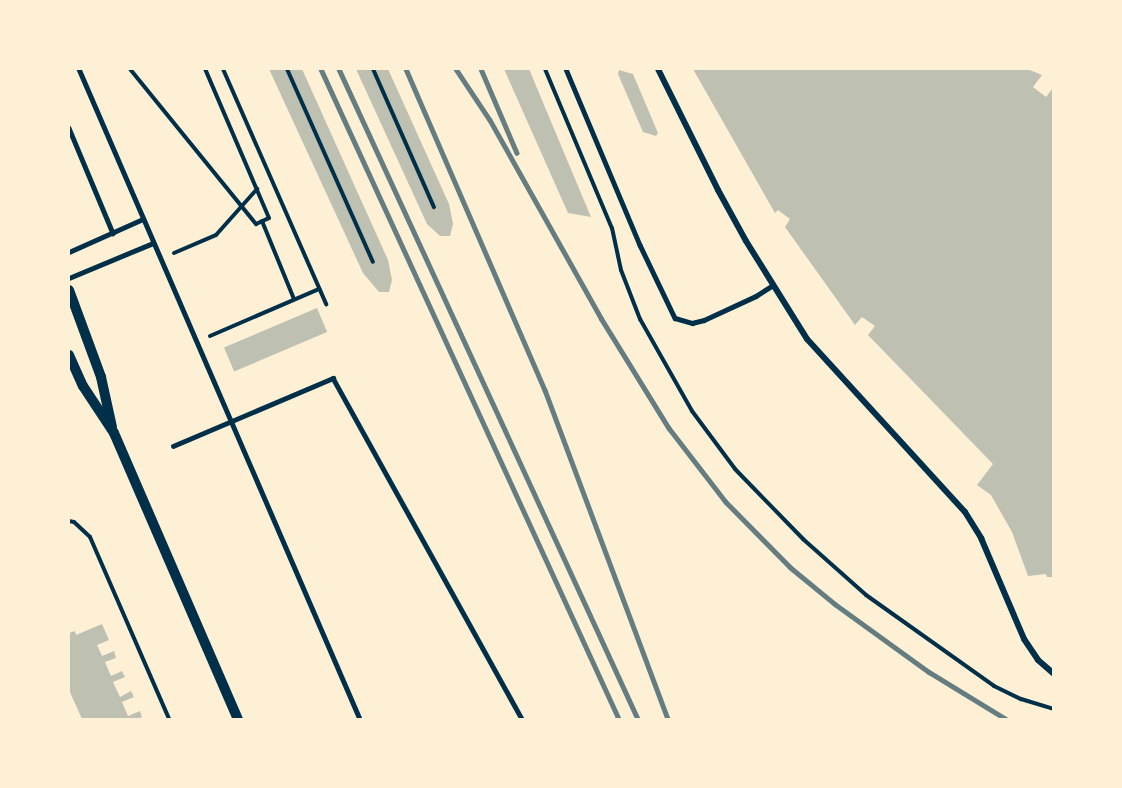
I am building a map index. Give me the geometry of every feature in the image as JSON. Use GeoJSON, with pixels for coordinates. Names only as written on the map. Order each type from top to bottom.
{"type":"FeatureCollection","features":[{"type":"Feature","properties":{"kind":"street"},"geometry":{"type":"LineString","coordinates":[[658,69],[718,190],[807,339],[965,512],[981,538],[1024,639],[1038,660],[1053,673]]}},
{"type":"Feature","properties":{"kind":"street"},"geometry":{"type":"LineString","coordinates":[[69,290],[101,377],[114,433]]}},
{"type":"Feature","properties":{"kind":"street"},"geometry":{"type":"LineString","coordinates":[[69,355],[83,386],[114,433],[238,719]]}},
{"type":"Feature","properties":{"kind":"lane"},"geometry":{"type":"LineString","coordinates":[[79,69],[360,719]]}},
{"type":"Feature","properties":{"kind":"lane"},"geometry":{"type":"LineString","coordinates":[[566,69],[640,245],[675,318],[685,322],[704,320],[728,310],[773,285]]}},
{"type":"Feature","properties":{"kind":"lane"},"geometry":{"type":"LineString","coordinates":[[69,128],[113,233]]}},
{"type":"Feature","properties":{"kind":"lane"},"geometry":{"type":"LineString","coordinates":[[69,252],[143,219]]}},
{"type":"Feature","properties":{"kind":"lane"},"geometry":{"type":"LineString","coordinates":[[69,278],[153,243]]}},
{"type":"Feature","properties":{"kind":"lane"},"geometry":{"type":"LineString","coordinates":[[173,446],[333,378],[522,719]]}},
{"type":"Feature","properties":{"kind":"path"},"geometry":{"type":"LineString","coordinates":[[130,69],[256,224],[269,218],[205,69]]}},
{"type":"Feature","properties":{"kind":"path"},"geometry":{"type":"LineString","coordinates":[[223,69],[326,304]]}},
{"type":"Feature","properties":{"kind":"path"},"geometry":{"type":"LineString","coordinates":[[287,69],[373,262]]}},
{"type":"Feature","properties":{"kind":"path"},"geometry":{"type":"LineString","coordinates":[[373,69],[434,207]]}},
{"type":"Feature","properties":{"kind":"path"},"geometry":{"type":"LineString","coordinates":[[545,69],[612,228],[621,270],[640,319],[682,395],[735,469],[802,539],[866,595],[994,686],[1021,699],[1053,710]]}},
{"type":"Feature","properties":{"kind":"path"},"geometry":{"type":"LineString","coordinates":[[174,254],[216,235],[257,189]]}},
{"type":"Feature","properties":{"kind":"path"},"geometry":{"type":"LineString","coordinates":[[262,221],[294,299]]}},
{"type":"Feature","properties":{"kind":"path"},"geometry":{"type":"LineString","coordinates":[[209,336],[319,289]]}},
{"type":"Feature","properties":{"kind":"path"},"geometry":{"type":"LineString","coordinates":[[69,521],[74,522],[90,537],[169,719]]}},
{"type":"Feature","properties":{"kind":"building"},"geometry":{"type":"Polygon","coordinates":[[[269,69],[302,69],[388,260],[392,280],[389,292],[379,292],[363,273],[269,69]]]}},
{"type":"Feature","properties":{"kind":"building"},"geometry":{"type":"Polygon","coordinates":[[[356,69],[388,69],[449,204],[453,224],[450,236],[440,236],[427,224],[356,69]]]}},
{"type":"Feature","properties":{"kind":"building"},"geometry":{"type":"Polygon","coordinates":[[[504,69],[529,69],[591,217],[568,213],[504,69]]]}},
{"type":"Feature","properties":{"kind":"building"},"geometry":{"type":"Polygon","coordinates":[[[693,69],[1027,69],[1042,75],[1033,87],[1046,97],[1053,88],[1053,577],[1047,577],[1046,574],[1028,576],[1012,532],[991,495],[977,485],[993,464],[868,335],[875,326],[862,317],[855,325],[785,227],[790,219],[778,210],[775,213],[693,69]]]}},
{"type":"Feature","properties":{"kind":"building"},"geometry":{"type":"Polygon","coordinates":[[[619,70],[633,74],[658,133],[656,136],[643,132],[618,74],[619,70]]]}},
{"type":"Feature","properties":{"kind":"building"},"geometry":{"type":"Polygon","coordinates":[[[317,308],[327,332],[234,371],[224,347],[317,308]]]}},
{"type":"Feature","properties":{"kind":"building"},"geometry":{"type":"Polygon","coordinates":[[[102,624],[109,640],[97,645],[102,656],[114,651],[116,658],[105,662],[111,676],[122,671],[125,677],[113,682],[120,697],[131,691],[134,697],[122,702],[128,716],[140,711],[142,717],[138,719],[82,719],[69,690],[69,633],[75,631],[76,635],[102,624]]]}},
{"type":"Feature","properties":{"kind":"railway"},"geometry":{"type":"LineString","coordinates":[[321,69],[619,719]]}},
{"type":"Feature","properties":{"kind":"railway"},"geometry":{"type":"LineString","coordinates":[[339,69],[638,719]]}},
{"type":"Feature","properties":{"kind":"railway"},"geometry":{"type":"LineString","coordinates":[[406,69],[545,390],[668,719]]}},
{"type":"Feature","properties":{"kind":"railway"},"geometry":{"type":"LineString","coordinates":[[456,69],[490,120],[601,318],[669,428],[726,502],[790,567],[835,604],[929,672],[1006,719]]}},
{"type":"Feature","properties":{"kind":"railway"},"geometry":{"type":"LineString","coordinates":[[481,69],[517,153]]}}]}
